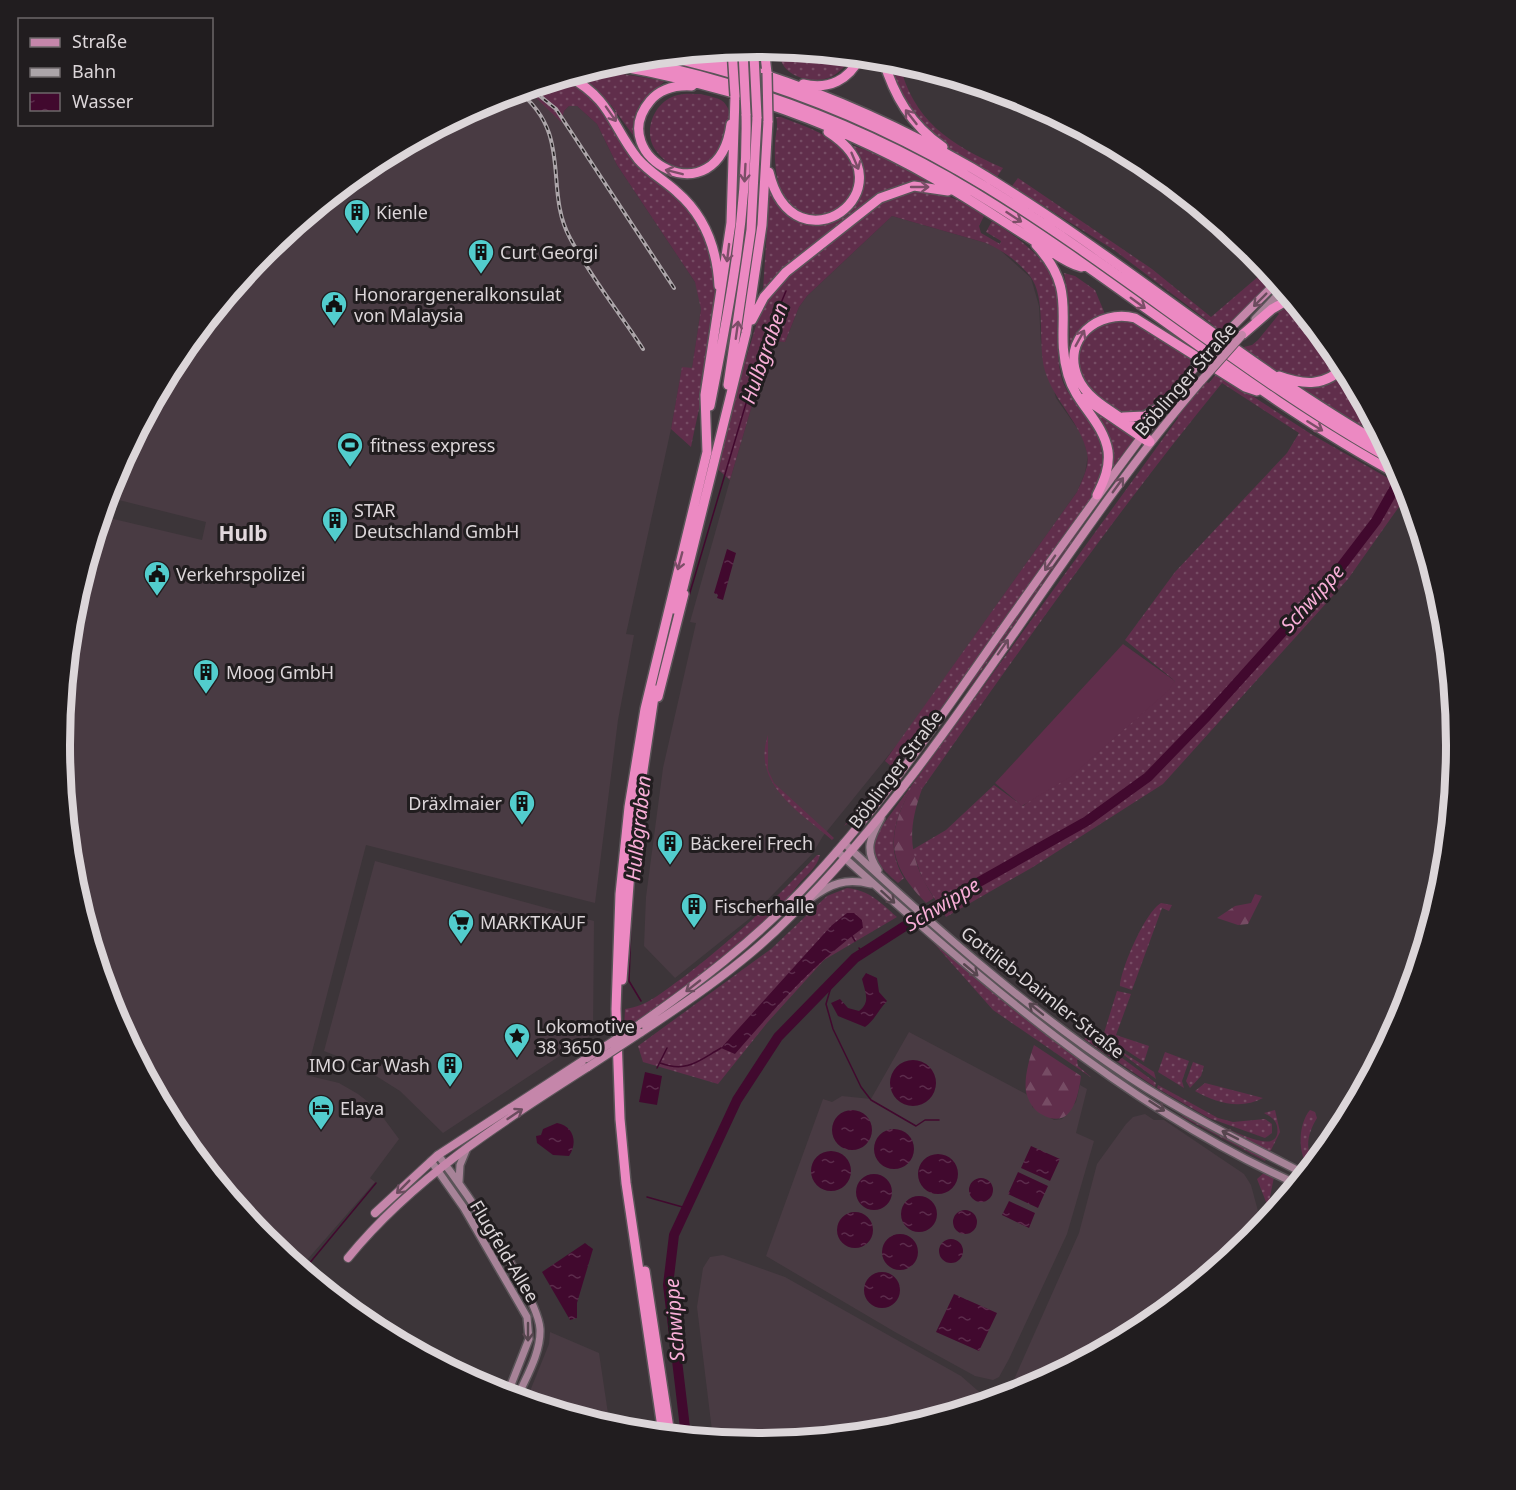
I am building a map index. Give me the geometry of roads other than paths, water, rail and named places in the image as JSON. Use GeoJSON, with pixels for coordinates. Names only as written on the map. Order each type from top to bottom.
{"type":"FeatureCollection","features":[{"type":"Feature","properties":{"kind":"highway"},"geometry":{"type":"LineString","coordinates":[[707,422],[728,319],[739,246],[745,178],[746,114],[743,57]]}},
{"type":"Feature","properties":{"kind":"highway"},"geometry":{"type":"LineString","coordinates":[[713,470],[749,253],[756,170],[757,117],[754,57]]}},
{"type":"Feature","properties":{"kind":"highway"},"geometry":{"type":"LineString","coordinates":[[709,58],[781,80],[810,86],[834,83],[848,75],[855,64]]}},
{"type":"Feature","properties":{"kind":"highway"},"geometry":{"type":"LineString","coordinates":[[669,1427],[633,1189],[621,1021],[629,872],[640,776],[669,625],[707,452],[705,395],[720,307],[733,204],[732,58]]}},
{"type":"Feature","properties":{"kind":"highway"},"geometry":{"type":"LineString","coordinates":[[669,625],[679,592],[683,588],[746,333],[760,248],[767,164],[767,58]]}},
{"type":"Feature","properties":{"kind":"highway"},"geometry":{"type":"LineString","coordinates":[[685,61],[724,71],[804,98],[869,124],[941,161],[1052,230],[1283,393],[1380,452]]}},
{"type":"Feature","properties":{"kind":"highway"},"geometry":{"type":"LineString","coordinates":[[654,65],[739,86],[800,107],[865,134],[973,192],[1092,270],[1266,394],[1388,469]]}},
{"type":"Feature","properties":{"kind":"highway"},"geometry":{"type":"LineString","coordinates":[[631,69],[705,85],[814,122],[903,162],[1077,266],[1092,270]]}},
{"type":"Feature","properties":{"kind":"highway"},"geometry":{"type":"LineString","coordinates":[[887,69],[896,94],[915,123],[931,139],[1074,235],[1268,372],[1374,439]]}},
{"type":"Feature","properties":{"kind":"highway"},"geometry":{"type":"LineString","coordinates":[[781,80],[890,125],[972,168]]}},
{"type":"Feature","properties":{"kind":"highway"},"geometry":{"type":"LineString","coordinates":[[575,82],[601,102],[640,161],[681,195],[696,213],[709,234],[716,259],[720,307]]}},
{"type":"Feature","properties":{"kind":"highway"},"geometry":{"type":"LineString","coordinates":[[705,85],[671,87],[658,94],[648,105],[642,118],[640,134],[647,153],[656,164],[668,171],[682,174],[699,172],[712,165],[728,141],[734,105]]}},
{"type":"Feature","properties":{"kind":"highway"},"geometry":{"type":"LineString","coordinates":[[767,164],[777,197],[796,216],[811,221],[826,220],[846,210],[853,201],[860,183],[857,161],[844,143],[814,122]]}},
{"type":"Feature","properties":{"kind":"highway"},"geometry":{"type":"LineString","coordinates":[[746,333],[764,297],[779,279],[880,198],[914,186],[940,188],[960,195]]}},
{"type":"Feature","properties":{"kind":"highway"},"geometry":{"type":"LineString","coordinates":[[1030,239],[1047,259],[1060,281],[1065,312],[1065,363],[1072,386],[1100,427],[1106,444],[1106,475],[1097,495]]}},
{"type":"Feature","properties":{"kind":"highway"},"geometry":{"type":"LineString","coordinates":[[1242,335],[1272,309],[1284,302]]}},
{"type":"Feature","properties":{"kind":"highway"},"geometry":{"type":"LineString","coordinates":[[1145,438],[1082,386],[1074,366],[1076,346],[1087,328],[1107,316],[1135,318],[1245,387],[1266,394]]}},
{"type":"Feature","properties":{"kind":"highway"},"geometry":{"type":"LineString","coordinates":[[1268,372],[1309,383],[1328,379],[1336,372]]}},
{"type":"Feature","properties":{"kind":"highway"},"geometry":{"type":"LineString","coordinates":[[1072,386],[1095,407],[1145,438]]}},
{"type":"Feature","properties":{"kind":"highway"},"geometry":{"type":"LineString","coordinates":[[1121,417],[1139,417],[1168,402]]}},
{"type":"Feature","properties":{"kind":"highway"},"geometry":{"type":"LineString","coordinates":[[662,1426],[625,1171],[616,1009],[620,894],[626,833],[639,745],[665,645]]}},
{"type":"Feature","properties":{"kind":"main road","name":"Böblinger Straße"},"geometry":{"type":"LineString","coordinates":[[348,1258],[381,1221],[467,1148],[640,1033],[737,962],[801,906],[883,814],[1168,402],[1191,372],[1272,287]]}},
{"type":"Feature","properties":{"kind":"main road","name":"Böblinger Straße"},"geometry":{"type":"LineString","coordinates":[[375,1213],[438,1155],[640,1024],[738,950],[799,893],[844,843],[928,734],[1097,495],[1145,438],[1202,380],[1278,295]]}},
{"type":"Feature","properties":{"kind":"main road"},"geometry":{"type":"LineString","coordinates":[[883,814],[872,834],[868,849],[874,864],[886,882]]}},
{"type":"Feature","properties":{"kind":"main road","name":"Gottlieb-Daimler-Straße"},"geometry":{"type":"LineString","coordinates":[[844,843],[937,926],[1060,1028],[1130,1078],[1178,1108],[1299,1171]]}},
{"type":"Feature","properties":{"kind":"main road","name":"Gottlieb-Daimler-Straße"},"geometry":{"type":"LineString","coordinates":[[837,851],[927,932],[1008,1000],[1096,1066],[1184,1123],[1290,1180]]}},
{"type":"Feature","properties":{"kind":"main road"},"geometry":{"type":"LineString","coordinates":[[801,906],[835,883],[858,881],[873,884]]}},
{"type":"Feature","properties":{"kind":"main road"},"geometry":{"type":"LineString","coordinates":[[459,1182],[460,1165],[467,1148]]}},
{"type":"Feature","properties":{"kind":"main road","name":"Flugfeld-Allee"},"geometry":{"type":"LineString","coordinates":[[438,1155],[459,1182],[479,1214],[531,1301],[539,1321],[536,1352],[520,1390]]}},
{"type":"Feature","properties":{"kind":"main road","name":"Flugfeld-Allee"},"geometry":{"type":"LineString","coordinates":[[431,1161],[464,1209],[520,1303],[529,1324],[527,1347],[511,1387]]}},
{"type":"Feature","properties":{"kind":"main road"},"geometry":{"type":"LineString","coordinates":[[464,1209],[479,1214]]}},
{"type":"Feature","properties":{"kind":"water"},"geometry":{"type":"Polygon","coordinates":[[[727,549],[736,553],[723,600],[717,598],[718,595],[714,593],[727,549]]]}},
{"type":"Feature","properties":{"kind":"water"},"geometry":{"type":"Polygon","coordinates":[[[847,913],[854,913],[862,920],[863,928],[811,972],[735,1054],[721,1048],[831,926],[847,913]]]}},
{"type":"Feature","properties":{"kind":"water"},"geometry":{"type":"Polygon","coordinates":[[[866,973],[877,978],[879,992],[887,1001],[865,1027],[838,1016],[831,1003],[840,999],[848,1008],[859,1011],[863,1008],[866,992],[862,979],[866,973]]]}},
{"type":"Feature","properties":{"kind":"water"},"geometry":{"type":"Polygon","coordinates":[[[913,1060],[929,1067],[936,1083],[929,1099],[913,1106],[897,1099],[890,1083],[897,1067],[913,1060]]]}},
{"type":"Feature","properties":{"kind":"water"},"geometry":{"type":"Polygon","coordinates":[[[645,1072],[662,1076],[657,1105],[639,1102],[645,1072]]]}},
{"type":"Feature","properties":{"kind":"water"},"geometry":{"type":"Polygon","coordinates":[[[852,1110],[860,1111],[866,1116],[871,1122],[871,1138],[866,1144],[860,1149],[852,1150],[844,1149],[838,1144],[833,1138],[832,1130],[833,1122],[838,1116],[844,1111],[852,1110]]]}},
{"type":"Feature","properties":{"kind":"water"},"geometry":{"type":"Polygon","coordinates":[[[557,1123],[571,1131],[573,1136],[572,1151],[569,1156],[553,1155],[537,1143],[536,1136],[541,1135],[543,1129],[557,1123]]]}},
{"type":"Feature","properties":{"kind":"water"},"geometry":{"type":"Polygon","coordinates":[[[894,1129],[908,1135],[914,1149],[908,1163],[894,1169],[880,1163],[874,1149],[880,1135],[894,1129]]]}},
{"type":"Feature","properties":{"kind":"water"},"geometry":{"type":"Polygon","coordinates":[[[1031,1146],[1060,1159],[1050,1181],[1021,1168],[1031,1146]]]}},
{"type":"Feature","properties":{"kind":"water"},"geometry":{"type":"Polygon","coordinates":[[[831,1151],[839,1152],[845,1157],[850,1163],[850,1179],[845,1185],[839,1190],[831,1191],[823,1190],[817,1185],[812,1179],[811,1171],[812,1163],[817,1157],[823,1152],[831,1151]]]}},
{"type":"Feature","properties":{"kind":"water"},"geometry":{"type":"Polygon","coordinates":[[[938,1154],[952,1160],[958,1174],[952,1188],[938,1194],[924,1188],[918,1174],[924,1160],[938,1154]]]}},
{"type":"Feature","properties":{"kind":"water"},"geometry":{"type":"Polygon","coordinates":[[[1018,1172],[1048,1186],[1038,1208],[1008,1194],[1018,1172]]]}},
{"type":"Feature","properties":{"kind":"water"},"geometry":{"type":"Polygon","coordinates":[[[874,1174],[887,1179],[892,1192],[887,1205],[874,1210],[861,1205],[856,1192],[861,1179],[874,1174]]]}},
{"type":"Feature","properties":{"kind":"water"},"geometry":{"type":"Polygon","coordinates":[[[981,1178],[990,1181],[993,1190],[990,1199],[981,1202],[972,1199],[969,1190],[972,1181],[981,1178]]]}},
{"type":"Feature","properties":{"kind":"water"},"geometry":{"type":"Polygon","coordinates":[[[919,1196],[932,1201],[937,1214],[932,1227],[919,1232],[906,1227],[901,1214],[906,1201],[919,1196]]]}},
{"type":"Feature","properties":{"kind":"water"},"geometry":{"type":"Polygon","coordinates":[[[1009,1201],[1035,1213],[1029,1228],[1002,1215],[1009,1201]]]}},
{"type":"Feature","properties":{"kind":"water"},"geometry":{"type":"Polygon","coordinates":[[[965,1210],[974,1213],[977,1222],[974,1231],[965,1234],[956,1231],[953,1222],[956,1213],[965,1210]]]}},
{"type":"Feature","properties":{"kind":"water"},"geometry":{"type":"Polygon","coordinates":[[[855,1212],[868,1217],[873,1230],[868,1243],[855,1248],[842,1243],[837,1230],[842,1217],[855,1212]]]}},
{"type":"Feature","properties":{"kind":"water"},"geometry":{"type":"Polygon","coordinates":[[[900,1234],[913,1239],[918,1252],[913,1265],[900,1270],[887,1265],[882,1252],[887,1239],[900,1234]]]}},
{"type":"Feature","properties":{"kind":"water"},"geometry":{"type":"Polygon","coordinates":[[[951,1239],[960,1242],[963,1251],[960,1260],[951,1263],[942,1260],[939,1251],[942,1242],[951,1239]]]}},
{"type":"Feature","properties":{"kind":"water"},"geometry":{"type":"Polygon","coordinates":[[[585,1243],[593,1249],[577,1303],[577,1318],[570,1320],[542,1272],[585,1243]]]}},
{"type":"Feature","properties":{"kind":"water"},"geometry":{"type":"Polygon","coordinates":[[[882,1272],[895,1277],[900,1290],[895,1303],[882,1308],[869,1303],[864,1290],[869,1277],[882,1272]]]}},
{"type":"Feature","properties":{"kind":"water"},"geometry":{"type":"Polygon","coordinates":[[[954,1294],[997,1313],[979,1351],[936,1332],[954,1294]]]}},
{"type":"Feature","properties":{"kind":"waterway","name":"Hulbgraben"},"geometry":{"type":"LineString","coordinates":[[683,616],[763,346],[786,291]]}},
{"type":"Feature","properties":{"kind":"waterway","name":"Schwippe"},"geometry":{"type":"LineString","coordinates":[[685,1429],[668,1285],[674,1235],[737,1100],[778,1037],[855,958],[933,908],[1087,821],[1148,777],[1207,716],[1340,568],[1376,521],[1396,486]]}},
{"type":"Feature","properties":{"kind":"waterway","name":"Hulbgraben"},"geometry":{"type":"LineString","coordinates":[[655,717],[659,701]]}},
{"type":"Feature","properties":{"kind":"waterway","name":"Hulbgraben"},"geometry":{"type":"LineString","coordinates":[[631,924],[629,981],[641,1001]]}},
{"type":"Feature","properties":{"kind":"waterway"},"geometry":{"type":"LineString","coordinates":[[852,936],[855,941]]}},
{"type":"Feature","properties":{"kind":"waterway","name":"Schwippe"},"geometry":{"type":"LineString","coordinates":[[859,948],[863,953]]}},
{"type":"Feature","properties":{"kind":"waterway"},"geometry":{"type":"LineString","coordinates":[[833,980],[826,1004],[833,1029],[861,1087],[871,1100],[916,1126],[925,1120],[939,1120]]}},
{"type":"Feature","properties":{"kind":"waterway","name":"Hulbgraben"},"geometry":{"type":"LineString","coordinates":[[657,1068],[667,1048]]}},
{"type":"Feature","properties":{"kind":"waterway"},"geometry":{"type":"LineString","coordinates":[[660,1063],[669,1066],[685,1066],[721,1048]]}},
{"type":"Feature","properties":{"kind":"waterway"},"geometry":{"type":"LineString","coordinates":[[308,1265],[376,1183]]}},
{"type":"Feature","properties":{"kind":"waterway"},"geometry":{"type":"LineString","coordinates":[[647,1197],[686,1208]]}},
{"type":"Feature","properties":{"kind":"railway"},"geometry":{"type":"LineString","coordinates":[[537,94],[556,109],[674,288]]}},
{"type":"Feature","properties":{"kind":"railway"},"geometry":{"type":"LineString","coordinates":[[525,98],[535,108],[546,126],[552,144],[558,200],[562,219],[570,238],[643,349]]}},
{"type":"Feature","properties":{"kind":"place","name":"Kienle"},"geometry":{"type":"Point","coordinates":[357,235]}},
{"type":"Feature","properties":{"kind":"place","name":"Curt Georgi"},"geometry":{"type":"Point","coordinates":[481,275]}},
{"type":"Feature","properties":{"kind":"place","name":"Honorargeneralkonsulat von Malaysia"},"geometry":{"type":"Point","coordinates":[334,327]}},
{"type":"Feature","properties":{"kind":"place","name":"fitness express"},"geometry":{"type":"Point","coordinates":[350,468]}},
{"type":"Feature","properties":{"kind":"place","name":"STAR Deutschland GmbH"},"geometry":{"type":"Point","coordinates":[335,543]}},
{"type":"Feature","properties":{"kind":"place","name":"Verkehrspolizei"},"geometry":{"type":"Point","coordinates":[157,597]}},
{"type":"Feature","properties":{"kind":"place","name":"Moog GmbH"},"geometry":{"type":"Point","coordinates":[206,695]}},
{"type":"Feature","properties":{"kind":"place","name":"Dräxlmaier"},"geometry":{"type":"Point","coordinates":[522,826]}},
{"type":"Feature","properties":{"kind":"place","name":"Bäckerei Frech"},"geometry":{"type":"Point","coordinates":[670,866]}},
{"type":"Feature","properties":{"kind":"place","name":"Fischerhalle"},"geometry":{"type":"Point","coordinates":[694,929]}},
{"type":"Feature","properties":{"kind":"place","name":"MARKTKAUF"},"geometry":{"type":"Point","coordinates":[461,945]}},
{"type":"Feature","properties":{"kind":"place","name":"Lokomotive 38 3650"},"geometry":{"type":"Point","coordinates":[517,1059]}},
{"type":"Feature","properties":{"kind":"place","name":"IMO Car Wash"},"geometry":{"type":"Point","coordinates":[450,1088]}},
{"type":"Feature","properties":{"kind":"place","name":"Elaya"},"geometry":{"type":"Point","coordinates":[321,1131]}},
{"type":"Feature","properties":{"kind":"district","name":"Hulb"},"geometry":{"type":"Point","coordinates":[243,533]}}]}
